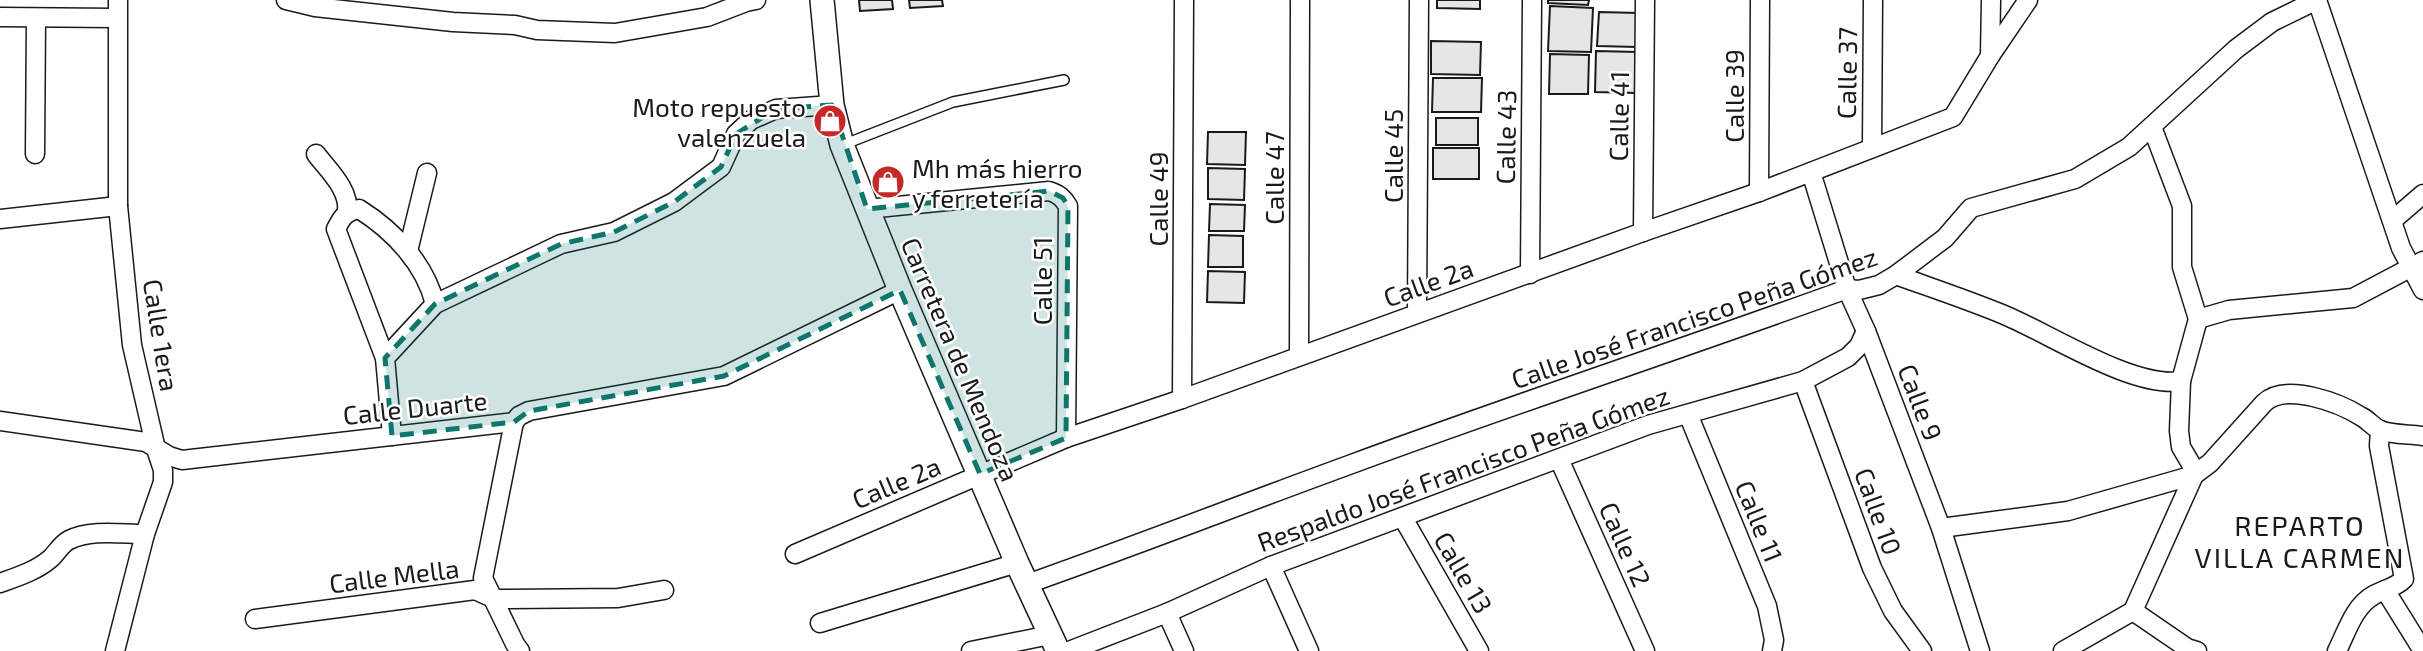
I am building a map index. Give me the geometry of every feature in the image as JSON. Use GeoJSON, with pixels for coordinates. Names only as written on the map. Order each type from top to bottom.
{"type":"FeatureCollection","features":[{"type":"Feature","properties":{"kind":"street"},"geometry":{"type":"LineString","coordinates":[[286,0],[314,7],[453,22],[515,25],[537,30],[615,33],[707,17],[756,0]]}},
{"type":"Feature","properties":{"kind":"street","name":"Carretera de Mendoza"},"geometry":{"type":"LineString","coordinates":[[822,0],[832,105],[842,145],[900,290],[1054,643]]}},
{"type":"Feature","properties":{"kind":"street","name":"Calle 49"},"geometry":{"type":"LineString","coordinates":[[1182,399],[1184,0]]}},
{"type":"Feature","properties":{"kind":"street","name":"Calle 47"},"geometry":{"type":"LineString","coordinates":[[1300,0],[1300,356]]}},
{"type":"Feature","properties":{"kind":"street","name":"Calle 45"},"geometry":{"type":"LineString","coordinates":[[1417,313],[1419,0]]}},
{"type":"Feature","properties":{"kind":"street","name":"Calle 43"},"geometry":{"type":"LineString","coordinates":[[1530,274],[1532,0]]}},
{"type":"Feature","properties":{"kind":"street","name":"Calle 41"},"geometry":{"type":"LineString","coordinates":[[1643,232],[1645,0]]}},
{"type":"Feature","properties":{"kind":"street","name":"Calle 39"},"geometry":{"type":"LineString","coordinates":[[1759,192],[1760,0]]}},
{"type":"Feature","properties":{"kind":"street","name":"Calle 37"},"geometry":{"type":"LineString","coordinates":[[1872,147],[1874,0]]}},
{"type":"Feature","properties":{"kind":"street"},"geometry":{"type":"LineString","coordinates":[[1990,56],[1991,0]]}},
{"type":"Feature","properties":{"kind":"street","name":"Calle 2a"},"geometry":{"type":"LineString","coordinates":[[795,554],[1066,438],[1759,192],[1953,117],[2028,0]]}},
{"type":"Feature","properties":{"kind":"street"},"geometry":{"type":"LineString","coordinates":[[2317,0],[2393,220],[2417,264],[2423,290]]}},
{"type":"Feature","properties":{"kind":"street","name":"Calle José Francisco Peña Gómez"},"geometry":{"type":"LineString","coordinates":[[820,623],[1139,545],[1350,464],[1847,289],[1859,290],[1880,285],[1945,239],[1971,208],[2075,179],[2129,147],[2236,49],[2272,22],[2317,0]]}},
{"type":"Feature","properties":{"kind":"street"},"geometry":{"type":"LineString","coordinates":[[0,17],[36,18],[117,9]]}},
{"type":"Feature","properties":{"kind":"street","name":"Calle 1era"},"geometry":{"type":"LineString","coordinates":[[116,651],[145,534],[163,482],[163,470],[132,345],[118,206],[117,9]]}},
{"type":"Feature","properties":{"kind":"street"},"geometry":{"type":"LineString","coordinates":[[35,154],[36,18]]}},
{"type":"Feature","properties":{"kind":"street"},"geometry":{"type":"LineString","coordinates":[[385,358],[435,304],[561,244],[614,232],[674,202],[721,167],[736,134],[751,120],[776,109],[832,105]]}},
{"type":"Feature","properties":{"kind":"street"},"geometry":{"type":"LineString","coordinates":[[2063,651],[2133,611],[2194,475],[2181,447],[2181,381],[2198,319],[2182,267],[2182,206],[2152,127]]}},
{"type":"Feature","properties":{"kind":"street"},"geometry":{"type":"LineString","coordinates":[[316,154],[344,191],[347,212]]}},
{"type":"Feature","properties":{"kind":"street","name":"Calle 9"},"geometry":{"type":"LineString","coordinates":[[1811,172],[1847,289],[1866,331],[1941,528],[1980,651]]}},
{"type":"Feature","properties":{"kind":"street"},"geometry":{"type":"LineString","coordinates":[[408,251],[427,173]]}},
{"type":"Feature","properties":{"kind":"street","name":"Calle 51"},"geometry":{"type":"LineString","coordinates":[[867,209],[1049,191],[1063,198],[1068,206],[1066,438]]}},
{"type":"Feature","properties":{"kind":"street"},"geometry":{"type":"LineString","coordinates":[[2393,220],[2423,194]]}},
{"type":"Feature","properties":{"kind":"street"},"geometry":{"type":"LineString","coordinates":[[0,219],[118,206]]}},
{"type":"Feature","properties":{"kind":"street"},"geometry":{"type":"LineString","coordinates":[[393,436],[385,358],[337,229],[347,212],[359,209],[408,251],[425,274],[435,304]]}},
{"type":"Feature","properties":{"kind":"street"},"geometry":{"type":"LineString","coordinates":[[2198,319],[2230,310],[2353,298],[2417,264]]}},
{"type":"Feature","properties":{"kind":"street"},"geometry":{"type":"LineString","coordinates":[[1896,275],[2004,315],[2099,361],[2154,380],[2167,383],[2181,381]]}},
{"type":"Feature","properties":{"kind":"street","name":"Calle Duarte"},"geometry":{"type":"LineString","coordinates":[[0,421],[146,442],[182,460],[514,422],[528,411],[724,376],[900,290]]}},
{"type":"Feature","properties":{"kind":"street","name":"Respaldo José Francisco Peña Gómez"},"geometry":{"type":"LineString","coordinates":[[1069,651],[1167,613],[1271,566],[1648,425],[1803,381],[1848,357],[1859,346],[1866,331]]}},
{"type":"Feature","properties":{"kind":"street","name":"Calle 10"},"geometry":{"type":"LineString","coordinates":[[1803,381],[1872,568],[1893,611],[1922,651]]}},
{"type":"Feature","properties":{"kind":"street"},"geometry":{"type":"LineString","coordinates":[[1941,528],[2068,511],[2194,475],[2210,463],[2264,402],[2274,396],[2295,393],[2312,396],[2360,416],[2380,430],[2423,436]]}},
{"type":"Feature","properties":{"kind":"street","name":"Calle 11"},"geometry":{"type":"LineString","coordinates":[[1688,414],[1766,606],[1774,640],[1772,651]]}},
{"type":"Feature","properties":{"kind":"street"},"geometry":{"type":"LineString","coordinates":[[514,422],[483,578],[514,644],[520,651]]}},
{"type":"Feature","properties":{"kind":"street"},"geometry":{"type":"LineString","coordinates":[[2337,651],[2357,610],[2372,596],[2396,587],[2404,579],[2381,457],[2380,430]]}},
{"type":"Feature","properties":{"kind":"street","name":"Calle 12"},"geometry":{"type":"LineString","coordinates":[[1559,459],[1645,651]]}},
{"type":"Feature","properties":{"kind":"street","name":"Calle 13"},"geometry":{"type":"LineString","coordinates":[[1403,518],[1479,651]]}},
{"type":"Feature","properties":{"kind":"street"},"geometry":{"type":"LineString","coordinates":[[0,583],[37,568],[52,558],[69,540],[82,535],[145,534]]}},
{"type":"Feature","properties":{"kind":"street"},"geometry":{"type":"LineString","coordinates":[[1271,566],[1309,651]]}},
{"type":"Feature","properties":{"kind":"street","name":"Calle Mella"},"geometry":{"type":"LineString","coordinates":[[255,619],[475,590],[495,599],[618,598],[664,590]]}},
{"type":"Feature","properties":{"kind":"street"},"geometry":{"type":"LineString","coordinates":[[2385,590],[2423,651]]}},
{"type":"Feature","properties":{"kind":"street"},"geometry":{"type":"LineString","coordinates":[[2133,611],[2187,648],[2197,651]]}},
{"type":"Feature","properties":{"kind":"street"},"geometry":{"type":"LineString","coordinates":[[1167,613],[1184,651]]}},
{"type":"Feature","properties":{"kind":"street"},"geometry":{"type":"LineString","coordinates":[[971,651],[1054,643]]}},
{"type":"Feature","properties":{"kind":"lane"},"geometry":{"type":"LineString","coordinates":[[842,145],[953,102],[1064,80]]}},
{"type":"Feature","properties":{"kind":"highlighted area"},"geometry":{"type":"Polygon","coordinates":[[[832,105],[867,209],[1049,191],[1063,198],[1068,206],[1066,438],[980,474],[900,290],[724,376],[529,411],[514,422],[392,436],[385,358],[435,304],[561,244],[614,232],[674,202],[721,167],[736,134],[776,109],[832,105]]]}},
{"type":"Feature","properties":{"kind":"building"},"geometry":{"type":"Polygon","coordinates":[[[859,0],[892,0],[893,9],[860,11],[859,0]]]}},
{"type":"Feature","properties":{"kind":"building"},"geometry":{"type":"Polygon","coordinates":[[[909,0],[942,0],[943,6],[910,8],[909,0]]]}},
{"type":"Feature","properties":{"kind":"building"},"geometry":{"type":"Polygon","coordinates":[[[1437,0],[1480,0],[1480,9],[1437,8],[1437,0]]]}},
{"type":"Feature","properties":{"kind":"building"},"geometry":{"type":"Polygon","coordinates":[[[1548,0],[1589,0],[1588,5],[1548,3],[1548,0]]]}},
{"type":"Feature","properties":{"kind":"building"},"geometry":{"type":"Polygon","coordinates":[[[1550,6],[1593,8],[1591,52],[1548,51],[1550,6]]]}},
{"type":"Feature","properties":{"kind":"building"},"geometry":{"type":"Polygon","coordinates":[[[1599,12],[1638,13],[1637,47],[1597,46],[1599,12]]]}},
{"type":"Feature","properties":{"kind":"building"},"geometry":{"type":"Polygon","coordinates":[[[1431,41],[1481,42],[1480,75],[1431,74],[1431,41]]]}},
{"type":"Feature","properties":{"kind":"building"},"geometry":{"type":"Polygon","coordinates":[[[1596,51],[1638,52],[1637,93],[1595,92],[1596,51]]]}},
{"type":"Feature","properties":{"kind":"building"},"geometry":{"type":"Polygon","coordinates":[[[1550,54],[1589,55],[1588,94],[1549,94],[1550,54]]]}},
{"type":"Feature","properties":{"kind":"building"},"geometry":{"type":"Polygon","coordinates":[[[1433,78],[1482,78],[1481,112],[1432,112],[1433,78]]]}},
{"type":"Feature","properties":{"kind":"building"},"geometry":{"type":"Polygon","coordinates":[[[1436,118],[1478,118],[1478,145],[1436,145],[1436,118]]]}},
{"type":"Feature","properties":{"kind":"building"},"geometry":{"type":"Polygon","coordinates":[[[1208,132],[1246,132],[1245,165],[1207,164],[1208,132]]]}},
{"type":"Feature","properties":{"kind":"building"},"geometry":{"type":"Polygon","coordinates":[[[1433,148],[1479,148],[1479,179],[1433,179],[1433,148]]]}},
{"type":"Feature","properties":{"kind":"building"},"geometry":{"type":"Polygon","coordinates":[[[1208,168],[1245,169],[1244,200],[1208,199],[1208,168]]]}},
{"type":"Feature","properties":{"kind":"building"},"geometry":{"type":"Polygon","coordinates":[[[1210,204],[1245,205],[1244,231],[1209,231],[1210,204]]]}},
{"type":"Feature","properties":{"kind":"building"},"geometry":{"type":"Polygon","coordinates":[[[1209,235],[1243,236],[1243,267],[1208,267],[1209,235]]]}},
{"type":"Feature","properties":{"kind":"building"},"geometry":{"type":"Polygon","coordinates":[[[1208,271],[1245,272],[1244,303],[1207,302],[1208,271]]]}},
{"type":"Feature","properties":{"kind":"place","name":"Moto repuesto valenzuela"},"geometry":{"type":"Point","coordinates":[830,121]}},
{"type":"Feature","properties":{"kind":"place","name":"Mh más hierro y ferretería"},"geometry":{"type":"Point","coordinates":[888,182]}},
{"type":"Feature","properties":{"kind":"district","name":"REPARTO VILLA CARMEN"},"geometry":{"type":"Point","coordinates":[2300,541]}}]}
